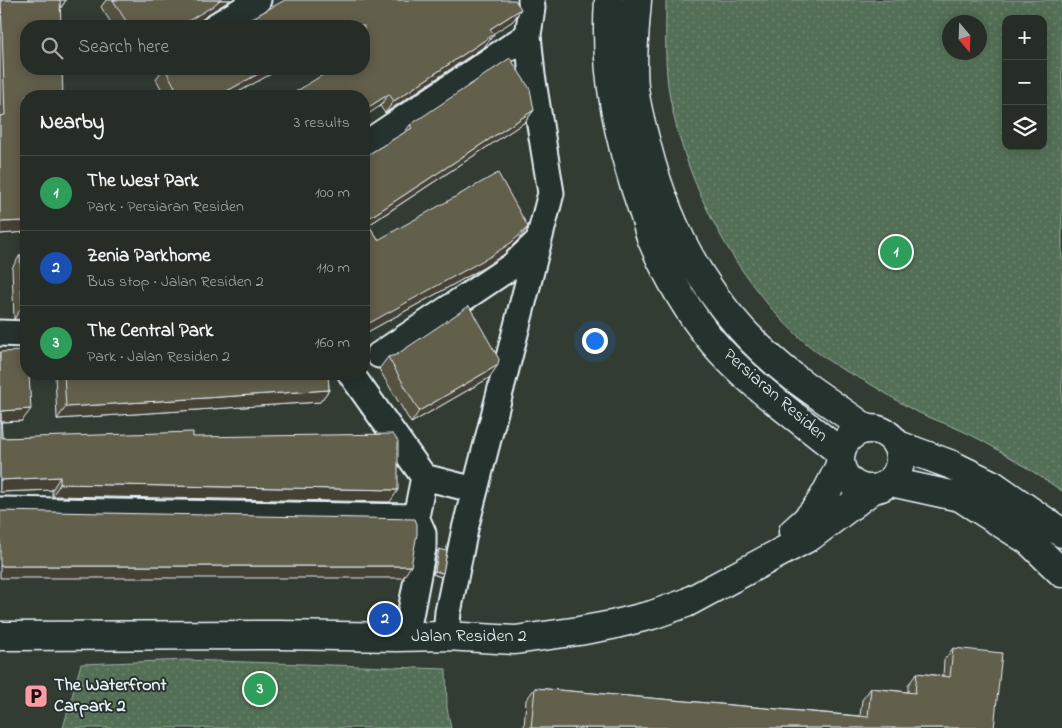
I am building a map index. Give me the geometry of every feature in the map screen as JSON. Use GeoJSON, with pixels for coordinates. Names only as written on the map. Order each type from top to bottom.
{"type":"FeatureCollection","features":[{"type":"Feature","properties":{"kind":"street"},"geometry":{"type":"LineString","coordinates":[[226,20],[258,0]]}},
{"type":"Feature","properties":{"kind":"street"},"geometry":{"type":"LineString","coordinates":[[446,636],[448,612],[456,568],[551,194],[533,84],[528,35],[532,8],[531,0]]}},
{"type":"Feature","properties":{"kind":"street","name":"Persiaran Residen"},"geometry":{"type":"LineString","coordinates":[[609,0],[609,56],[617,125],[629,171],[651,238],[666,270],[712,340],[736,366],[841,459]]}},
{"type":"Feature","properties":{"kind":"street","name":"Persiaran Residen"},"geometry":{"type":"LineString","coordinates":[[637,0],[633,58],[636,97],[653,171],[664,203],[685,250],[712,292],[732,318],[760,347],[795,378],[867,429]]}},
{"type":"Feature","properties":{"kind":"street"},"geometry":{"type":"LineString","coordinates":[[370,140],[528,35]]}},
{"type":"Feature","properties":{"kind":"street"},"geometry":{"type":"LineString","coordinates":[[379,355],[512,266],[539,240]]}},
{"type":"Feature","properties":{"kind":"street"},"geometry":{"type":"LineString","coordinates":[[0,333],[20,334]]}},
{"type":"Feature","properties":{"kind":"street"},"geometry":{"type":"LineString","coordinates":[[356,380],[424,477],[475,490]]}},
{"type":"Feature","properties":{"kind":"street"},"geometry":{"type":"LineString","coordinates":[[882,486],[897,474],[901,455],[898,445],[890,436],[879,430],[867,429],[858,431],[850,436],[844,444],[841,459],[844,475],[852,483],[862,488],[882,486],[960,498],[1029,541],[1062,573]]}},
{"type":"Feature","properties":{"kind":"street"},"geometry":{"type":"LineString","coordinates":[[898,445],[939,460],[993,485],[1062,534]]}},
{"type":"Feature","properties":{"kind":"street","name":"Jalan Residen 2"},"geometry":{"type":"LineString","coordinates":[[773,556],[788,537],[806,522],[818,508],[841,459]]}},
{"type":"Feature","properties":{"kind":"street"},"geometry":{"type":"LineString","coordinates":[[406,636],[423,548],[423,533],[416,517],[424,477]]}},
{"type":"Feature","properties":{"kind":"street","name":"Jalan Residen 2"},"geometry":{"type":"LineString","coordinates":[[0,636],[92,634],[446,636],[515,640],[543,637],[612,625],[686,603],[810,536],[882,486]]}},
{"type":"Feature","properties":{"kind":"street"},"geometry":{"type":"LineString","coordinates":[[0,510],[416,517]]}},
{"type":"Feature","properties":{"kind":"green space"},"geometry":{"type":"Polygon","coordinates":[[[666,0],[1062,0],[1062,491],[981,440],[913,410],[836,366],[802,340],[774,312],[749,280],[707,210],[691,172],[679,135],[670,98],[666,62],[666,0]]]}},
{"type":"Feature","properties":{"kind":"green space"},"geometry":{"type":"Polygon","coordinates":[[[187,660],[446,669],[447,708],[451,728],[63,728],[81,664],[187,660]]]}},
{"type":"Feature","properties":{"kind":"building"},"geometry":{"type":"Polygon","coordinates":[[[1,0],[60,0],[61,20],[20,20],[20,75],[62,75],[63,90],[20,90],[20,221],[0,222],[0,116],[5,115],[1,0]]]}},
{"type":"Feature","properties":{"kind":"building"},"geometry":{"type":"Polygon","coordinates":[[[113,0],[220,0],[190,20],[125,20],[113,0]]]}},
{"type":"Feature","properties":{"kind":"building"},"geometry":{"type":"Polygon","coordinates":[[[285,0],[515,0],[521,9],[490,29],[494,34],[394,101],[389,94],[370,106],[370,90],[299,90],[322,75],[370,75],[370,20],[249,20],[285,0]]]}},
{"type":"Feature","properties":{"kind":"building"},"geometry":{"type":"Polygon","coordinates":[[[510,58],[530,89],[534,110],[370,217],[370,153],[412,128],[410,125],[510,58]]]}},
{"type":"Feature","properties":{"kind":"building"},"geometry":{"type":"Polygon","coordinates":[[[168,75],[256,75],[229,90],[170,90],[175,87],[168,75]]]}},
{"type":"Feature","properties":{"kind":"building"},"geometry":{"type":"Polygon","coordinates":[[[498,173],[528,227],[512,242],[491,256],[370,323],[370,227],[378,240],[498,173]]]}},
{"type":"Feature","properties":{"kind":"building"},"geometry":{"type":"Polygon","coordinates":[[[469,306],[499,359],[498,365],[419,411],[388,357],[396,355],[469,306]]]}},
{"type":"Feature","properties":{"kind":"building"},"geometry":{"type":"Polygon","coordinates":[[[20,351],[20,380],[29,380],[31,409],[1,411],[2,438],[193,432],[193,437],[393,434],[398,441],[398,490],[60,484],[60,477],[0,480],[0,352],[20,351]]]}},
{"type":"Feature","properties":{"kind":"building"},"geometry":{"type":"Polygon","coordinates":[[[64,380],[328,380],[329,390],[66,407],[64,380]]]}},
{"type":"Feature","properties":{"kind":"building"},"geometry":{"type":"Polygon","coordinates":[[[0,511],[415,519],[417,534],[411,566],[0,566],[0,511]]]}},
{"type":"Feature","properties":{"kind":"building"},"geometry":{"type":"Polygon","coordinates":[[[439,549],[447,551],[443,573],[435,571],[439,549]]]}},
{"type":"Feature","properties":{"kind":"building"},"geometry":{"type":"Polygon","coordinates":[[[953,648],[1002,653],[994,728],[531,728],[535,688],[868,717],[871,688],[915,693],[917,673],[950,677],[953,648]]]}},
{"type":"Feature","properties":{"kind":"place","name":"The West Park"},"geometry":{"type":"Point","coordinates":[896,252]}},
{"type":"Feature","properties":{"kind":"place","name":"Zenia Parkhome"},"geometry":{"type":"Point","coordinates":[385,619]}},
{"type":"Feature","properties":{"kind":"place","name":"The Central Park"},"geometry":{"type":"Point","coordinates":[260,689]}},
{"type":"Feature","properties":{"kind":"place","name":"The Waterfront Carpark 2"},"geometry":{"type":"Point","coordinates":[36,696]}}]}
